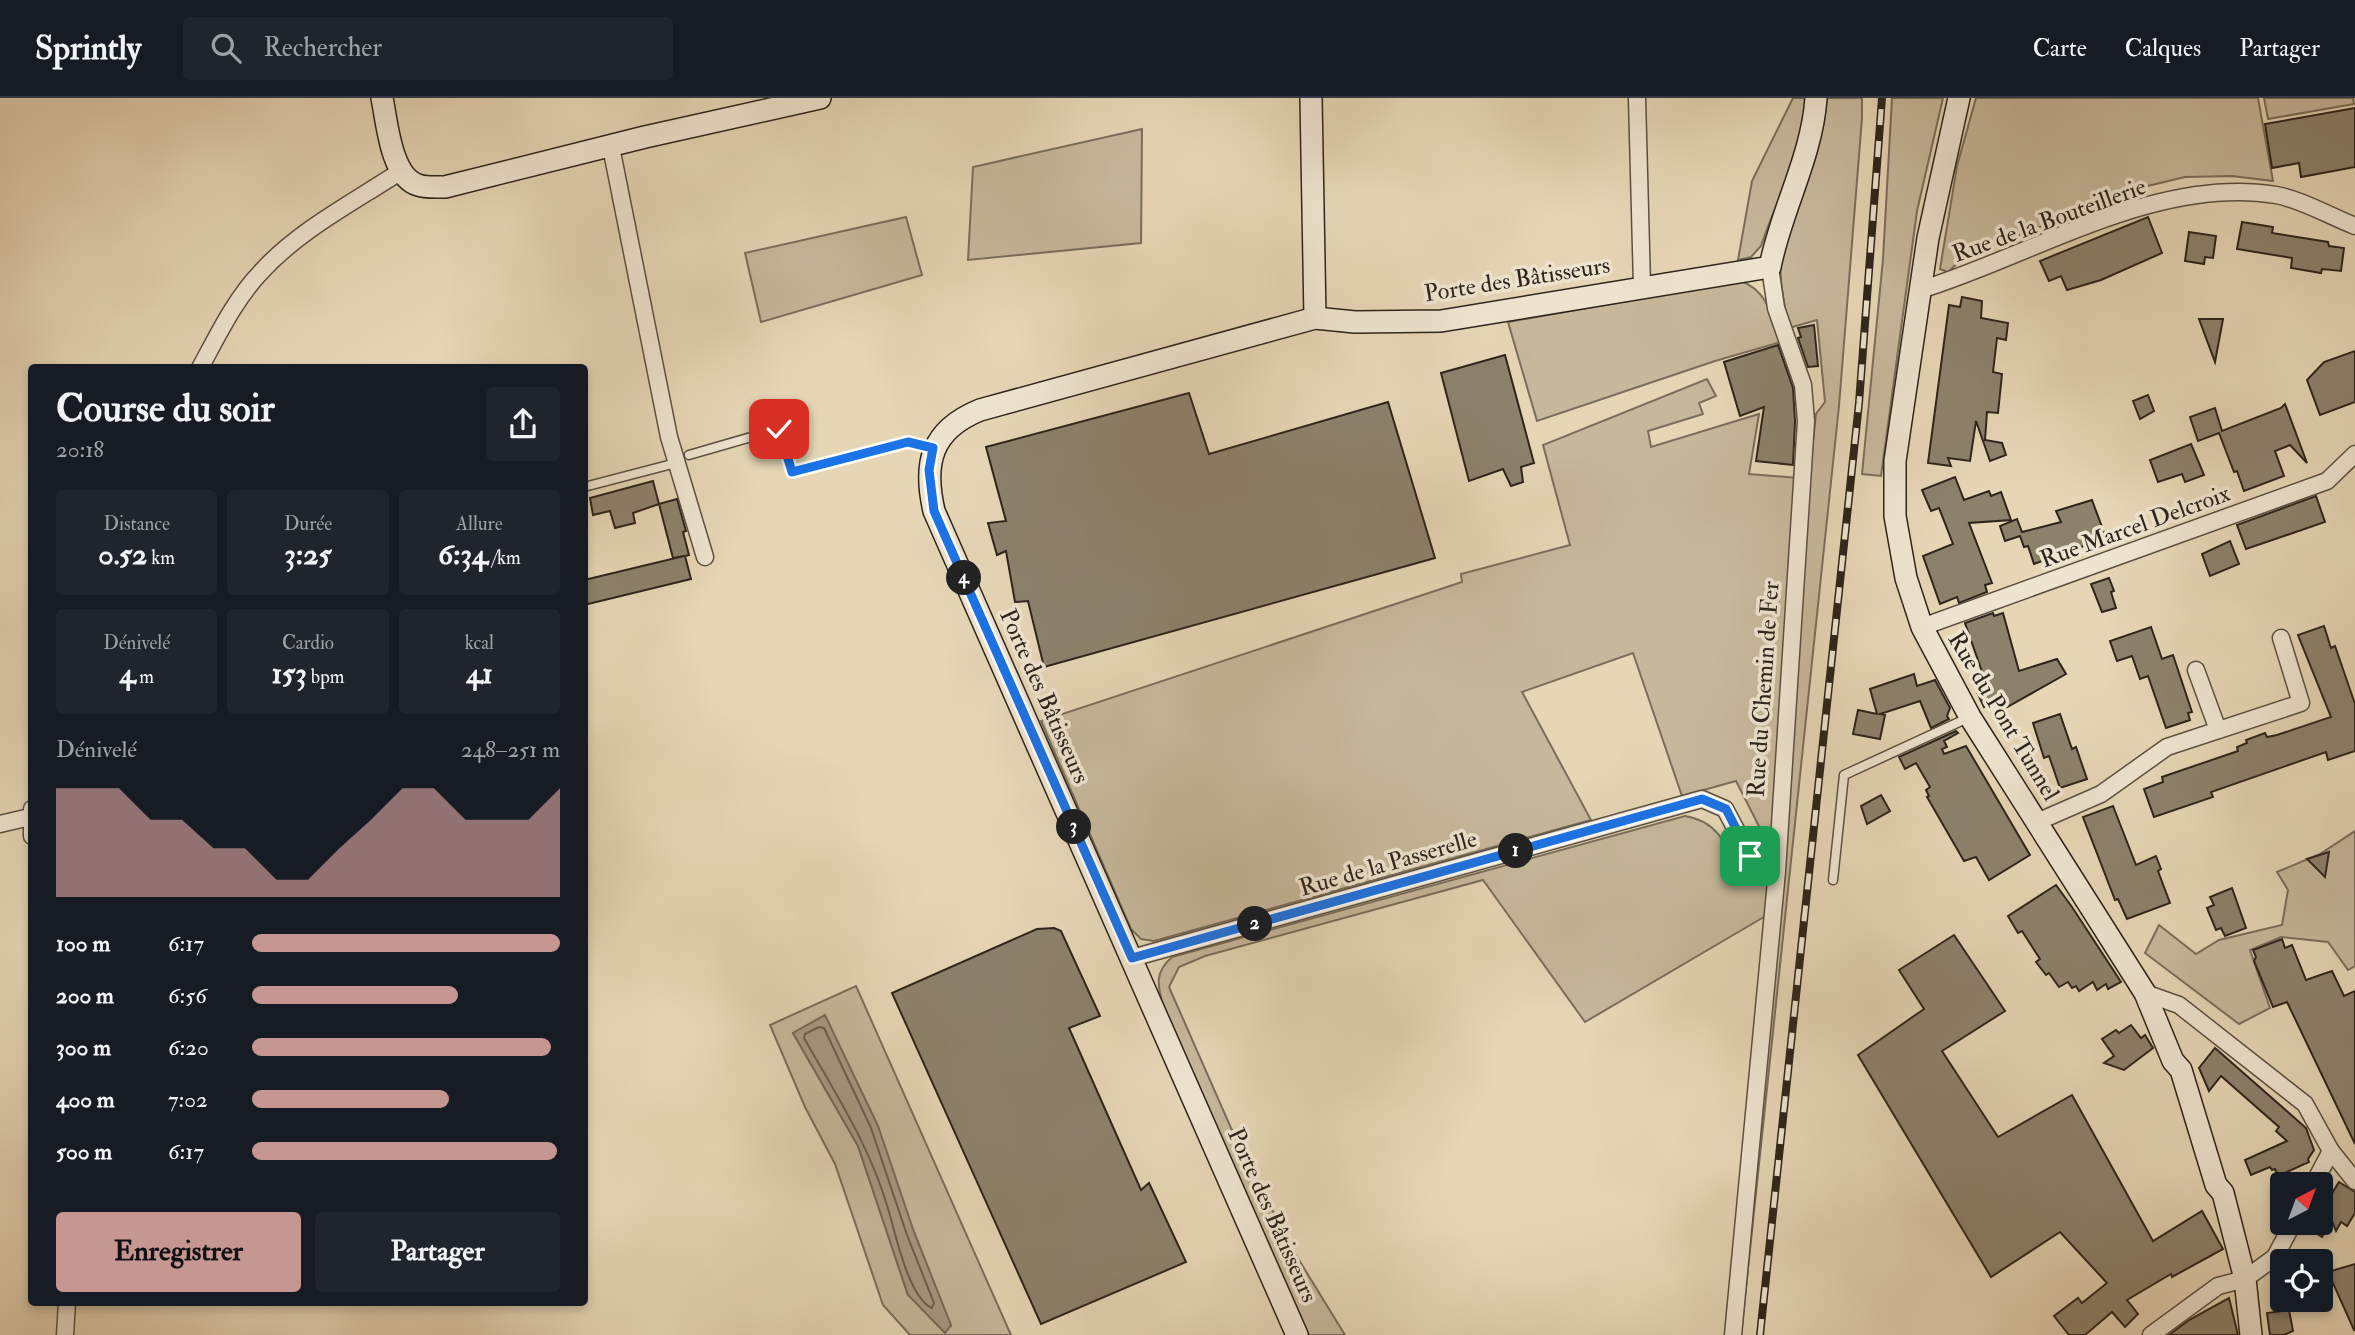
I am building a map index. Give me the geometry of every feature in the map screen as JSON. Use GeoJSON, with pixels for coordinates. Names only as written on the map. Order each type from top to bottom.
{"type":"FeatureCollection","features":[{"type":"Feature","properties":{"kind":"street"},"geometry":{"type":"LineString","coordinates":[[382,98],[395,160],[401,171],[418,186],[445,187],[820,98]]}},
{"type":"Feature","properties":{"kind":"street"},"geometry":{"type":"LineString","coordinates":[[1311,98],[1315,318]]}},
{"type":"Feature","properties":{"kind":"street","name":"Porte des Bâtisseurs"},"geometry":{"type":"LineString","coordinates":[[1637,98],[1643,286]]}},
{"type":"Feature","properties":{"kind":"street","name":"Rue du Chemin de Fer"},"geometry":{"type":"LineString","coordinates":[[1733,1335],[1777,871],[1807,421],[1803,385],[1776,308],[1770,267],[1775,238],[1803,165],[1816,98]]}},
{"type":"Feature","properties":{"kind":"street","name":"Rue du Pont Tunnel"},"geometry":{"type":"LineString","coordinates":[[1959,98],[1941,175],[1920,290],[1895,475],[1895,516],[1906,579],[1922,627],[1970,717],[2145,993],[2173,1062],[2181,1070],[2216,1185],[2223,1193],[2245,1279],[2251,1335]]}},
{"type":"Feature","properties":{"kind":"street"},"geometry":{"type":"LineString","coordinates":[[611,147],[661,404],[682,459],[705,558]]}},
{"type":"Feature","properties":{"kind":"street"},"geometry":{"type":"LineString","coordinates":[[202,364],[241,296],[274,258],[318,225],[401,171]]}},
{"type":"Feature","properties":{"kind":"street","name":"Rue de la Bouteillerie"},"geometry":{"type":"LineString","coordinates":[[1920,290],[1971,274],[2096,222],[2137,208],[2224,190],[2278,195],[2355,226]]}},
{"type":"Feature","properties":{"kind":"street","name":"Porte des Bâtisseurs"},"geometry":{"type":"LineString","coordinates":[[1297,1335],[934,511],[929,470],[933,448],[963,417],[979,411],[1315,318],[1355,322],[1441,321],[1770,267]]}},
{"type":"Feature","properties":{"kind":"street","name":"Rue Marcel Delcroix"},"geometry":{"type":"LineString","coordinates":[[1922,627],[2327,481],[2355,454]]}},
{"type":"Feature","properties":{"kind":"street"},"geometry":{"type":"LineString","coordinates":[[2037,822],[2101,794],[2167,747],[2301,703],[2281,639]]}},
{"type":"Feature","properties":{"kind":"street"},"geometry":{"type":"LineString","coordinates":[[2196,670],[2218,730]]}},
{"type":"Feature","properties":{"kind":"street","name":"Rue de la Passerelle"},"geometry":{"type":"LineString","coordinates":[[1132,958],[1702,799],[1726,809],[1750,856]]}},
{"type":"Feature","properties":{"kind":"street"},"geometry":{"type":"LineString","coordinates":[[0,824],[28,814]]}},
{"type":"Feature","properties":{"kind":"street"},"geometry":{"type":"LineString","coordinates":[[2145,993],[2179,1005],[2305,1104],[2331,1151],[2355,1181]]}},
{"type":"Feature","properties":{"kind":"street"},"geometry":{"type":"LineString","coordinates":[[2320,1172],[2331,1151]]}},
{"type":"Feature","properties":{"kind":"street"},"geometry":{"type":"LineString","coordinates":[[2151,1335],[2218,1286],[2245,1279],[2275,1257],[2286,1236]]}},
{"type":"Feature","properties":{"kind":"street"},"geometry":{"type":"LineString","coordinates":[[65,1335],[68,1306]]}},
{"type":"Feature","properties":{"kind":"lane"},"geometry":{"type":"LineString","coordinates":[[588,486],[779,429],[792,472],[908,442],[933,448]]}},
{"type":"Feature","properties":{"kind":"lane"},"geometry":{"type":"LineString","coordinates":[[1833,880],[1844,775],[1970,717]]}},
{"type":"Feature","properties":{"kind":"shaded area"},"geometry":{"type":"Polygon","coordinates":[[[1793,98],[1807,98],[1795,155],[1761,246],[1751,257],[1738,260],[1752,181],[1793,98]]]}},
{"type":"Feature","properties":{"kind":"shaded area"},"geometry":{"type":"Polygon","coordinates":[[[1827,98],[1862,98],[1862,118],[1839,406],[1741,1335],[1736,1335],[1809,479],[1816,414],[1825,402],[1817,320],[1789,328],[1780,271],[1784,237],[1821,134],[1827,98]]]}},
{"type":"Feature","properties":{"kind":"shaded area"},"geometry":{"type":"Polygon","coordinates":[[[1892,98],[1943,98],[1917,211],[1881,476],[1862,474],[1883,259],[1892,98]]]}},
{"type":"Feature","properties":{"kind":"shaded area"},"geometry":{"type":"Polygon","coordinates":[[[1976,98],[2258,98],[2273,181],[2232,176],[2185,177],[2131,190],[1963,258],[1948,272],[1940,269],[1957,166],[1976,98]]]}},
{"type":"Feature","properties":{"kind":"shaded area"},"geometry":{"type":"Polygon","coordinates":[[[2264,98],[2353,98],[2354,104],[2268,119],[2264,98]]]}},
{"type":"Feature","properties":{"kind":"shaded area"},"geometry":{"type":"Polygon","coordinates":[[[1142,129],[1141,243],[968,260],[973,167],[1142,129]]]}},
{"type":"Feature","properties":{"kind":"shaded area"},"geometry":{"type":"Polygon","coordinates":[[[906,217],[922,275],[761,322],[745,253],[906,217]]]}},
{"type":"Feature","properties":{"kind":"shaded area"},"geometry":{"type":"Polygon","coordinates":[[[1741,281],[1750,285],[1763,298],[1772,314],[1781,342],[1715,361],[1537,421],[1508,322],[1741,281]]]}},
{"type":"Feature","properties":{"kind":"shaded area"},"geometry":{"type":"Polygon","coordinates":[[[1707,379],[1716,396],[1699,403],[1703,414],[1648,431],[1651,447],[1759,414],[1749,474],[1799,478],[1769,914],[1585,1022],[1483,880],[1205,956],[1179,967],[1169,987],[1231,1128],[1291,1247],[1345,1335],[1309,1335],[1163,1005],[1159,979],[1166,963],[1172,957],[1685,816],[1708,825],[1723,840],[1743,883],[1768,875],[1770,848],[1736,781],[1682,796],[1633,653],[1522,692],[1591,820],[1154,941],[1141,939],[1131,929],[1041,721],[1462,582],[1461,574],[1570,545],[1543,445],[1707,379]]]}},
{"type":"Feature","properties":{"kind":"shaded area"},"geometry":{"type":"Polygon","coordinates":[[[2355,831],[2355,966],[2348,970],[2328,942],[2281,937],[2250,950],[2270,1008],[2239,1024],[2145,953],[2159,925],[2196,954],[2219,940],[2282,925],[2288,890],[2277,872],[2320,854],[2355,831]]]}},
{"type":"Feature","properties":{"kind":"shaded area"},"geometry":{"type":"Polygon","coordinates":[[[856,986],[1011,1335],[910,1335],[883,1305],[835,1164],[805,1107],[770,1025],[856,986]],[[793,1033],[858,1146],[908,1295],[950,1325],[914,1232],[793,1033]]]}},
{"type":"Feature","properties":{"kind":"water"},"geometry":{"type":"Polygon","coordinates":[[[825,1015],[878,1126],[914,1232],[951,1325],[945,1333],[908,1295],[858,1146],[793,1033],[825,1015]]]}},
{"type":"Feature","properties":{"kind":"building"},"geometry":{"type":"Polygon","coordinates":[[[2355,108],[2355,167],[2301,177],[2299,163],[2272,168],[2265,124],[2355,108]]]}},
{"type":"Feature","properties":{"kind":"building"},"geometry":{"type":"Polygon","coordinates":[[[2148,217],[2162,253],[2101,280],[2067,290],[2061,276],[2049,281],[2040,261],[2148,217]]]}},
{"type":"Feature","properties":{"kind":"building"},"geometry":{"type":"Polygon","coordinates":[[[2242,222],[2273,227],[2272,233],[2328,242],[2329,246],[2344,248],[2341,271],[2322,269],[2321,273],[2291,268],[2292,258],[2237,249],[2242,222]]]}},
{"type":"Feature","properties":{"kind":"building"},"geometry":{"type":"Polygon","coordinates":[[[2189,232],[2216,236],[2213,258],[2205,257],[2204,264],[2185,261],[2189,232]]]}},
{"type":"Feature","properties":{"kind":"building"},"geometry":{"type":"Polygon","coordinates":[[[1962,297],[1982,301],[1981,318],[2008,323],[2006,340],[1997,338],[1993,372],[2002,374],[1998,413],[1987,412],[1985,440],[2002,443],[2006,455],[1990,461],[1976,421],[1970,461],[1948,458],[1951,466],[1928,463],[1949,305],[1960,307],[1962,297]]]}},
{"type":"Feature","properties":{"kind":"building"},"geometry":{"type":"Polygon","coordinates":[[[2199,319],[2223,319],[2215,362],[2199,319]]]}},
{"type":"Feature","properties":{"kind":"building"},"geometry":{"type":"Polygon","coordinates":[[[1814,325],[1818,366],[1808,367],[1798,338],[1801,337],[1798,328],[1814,325]]]}},
{"type":"Feature","properties":{"kind":"building"},"geometry":{"type":"Polygon","coordinates":[[[1778,345],[1793,388],[1793,465],[1756,461],[1764,407],[1740,416],[1724,362],[1778,345]]]}},
{"type":"Feature","properties":{"kind":"building"},"geometry":{"type":"Polygon","coordinates":[[[2355,351],[2355,402],[2320,415],[2307,380],[2324,362],[2355,351]]]}},
{"type":"Feature","properties":{"kind":"building"},"geometry":{"type":"Polygon","coordinates":[[[1505,355],[1534,463],[1521,467],[1523,482],[1511,486],[1503,469],[1469,481],[1441,373],[1505,355]]]}},
{"type":"Feature","properties":{"kind":"building"},"geometry":{"type":"Polygon","coordinates":[[[1189,393],[1209,454],[1388,402],[1435,558],[1044,667],[1028,601],[1015,602],[1006,551],[997,555],[988,523],[1006,521],[986,447],[1189,393]]]}},
{"type":"Feature","properties":{"kind":"building"},"geometry":{"type":"Polygon","coordinates":[[[2148,395],[2154,411],[2140,419],[2133,401],[2148,395]]]}},
{"type":"Feature","properties":{"kind":"building"},"geometry":{"type":"Polygon","coordinates":[[[2285,404],[2307,463],[2290,445],[2275,451],[2284,476],[2244,491],[2219,433],[2198,441],[2190,417],[2215,408],[2222,431],[2281,408],[2285,404]]]}},
{"type":"Feature","properties":{"kind":"building"},"geometry":{"type":"Polygon","coordinates":[[[2191,444],[2204,475],[2185,482],[2182,474],[2158,482],[2150,460],[2191,444]]]}},
{"type":"Feature","properties":{"kind":"building"},"geometry":{"type":"Polygon","coordinates":[[[1955,477],[1964,500],[1989,491],[1991,496],[2001,492],[2011,520],[1969,523],[1992,583],[1985,585],[1987,592],[1959,603],[1957,597],[1940,604],[1923,556],[1953,544],[1939,508],[1931,511],[1922,490],[1955,477]]]}},
{"type":"Feature","properties":{"kind":"building"},"geometry":{"type":"Polygon","coordinates":[[[653,481],[659,504],[633,513],[635,523],[615,528],[610,511],[593,515],[590,498],[653,481]]]}},
{"type":"Feature","properties":{"kind":"building"},"geometry":{"type":"Polygon","coordinates":[[[2316,496],[2325,522],[2246,549],[2237,525],[2316,496]]]}},
{"type":"Feature","properties":{"kind":"building"},"geometry":{"type":"Polygon","coordinates":[[[677,499],[686,531],[683,532],[689,555],[685,556],[691,579],[588,604],[588,579],[684,556],[673,558],[659,504],[677,499]]]}},
{"type":"Feature","properties":{"kind":"building"},"geometry":{"type":"Polygon","coordinates":[[[2092,500],[2106,538],[2034,564],[2028,546],[2024,547],[2020,536],[2005,541],[2000,526],[2017,519],[2022,532],[2061,522],[2056,511],[2092,500]]]}},
{"type":"Feature","properties":{"kind":"building"},"geometry":{"type":"Polygon","coordinates":[[[2230,541],[2239,564],[2210,576],[2202,554],[2230,541]]]}},
{"type":"Feature","properties":{"kind":"building"},"geometry":{"type":"Polygon","coordinates":[[[2109,578],[2116,608],[2102,612],[2091,584],[2109,578]]]}},
{"type":"Feature","properties":{"kind":"building"},"geometry":{"type":"Polygon","coordinates":[[[1993,613],[1994,616],[2003,613],[2019,671],[2057,659],[2066,674],[2002,710],[1996,700],[1984,707],[1977,692],[1987,686],[1965,623],[1993,613]]]}},
{"type":"Feature","properties":{"kind":"building"},"geometry":{"type":"Polygon","coordinates":[[[2324,626],[2331,648],[2335,646],[2355,704],[2355,751],[2328,760],[2326,752],[2211,792],[2213,797],[2154,817],[2144,789],[2163,782],[2162,777],[2238,751],[2237,747],[2247,743],[2246,740],[2265,733],[2267,737],[2277,735],[2331,717],[2298,635],[2324,626]]]}},
{"type":"Feature","properties":{"kind":"building"},"geometry":{"type":"Polygon","coordinates":[[[2151,627],[2162,659],[2173,655],[2192,712],[2188,713],[2190,720],[2166,728],[2148,676],[2140,679],[2132,656],[2117,661],[2110,641],[2151,627]]]}},
{"type":"Feature","properties":{"kind":"building"},"geometry":{"type":"Polygon","coordinates":[[[1914,674],[1917,686],[1935,680],[1950,708],[1947,716],[1949,719],[1931,728],[1920,701],[1880,714],[1885,715],[1880,739],[1853,734],[1858,710],[1877,714],[1870,689],[1914,674]]]}},
{"type":"Feature","properties":{"kind":"building"},"geometry":{"type":"Polygon","coordinates":[[[2060,714],[2072,749],[2076,747],[2087,779],[2060,788],[2049,756],[2044,758],[2033,723],[2060,714]]]}},
{"type":"Feature","properties":{"kind":"building"},"geometry":{"type":"Polygon","coordinates":[[[1956,731],[1958,733],[1944,741],[1947,747],[1942,749],[1944,754],[1966,746],[2030,855],[1989,880],[1976,857],[1964,861],[1927,797],[1929,796],[1926,790],[1930,787],[1916,763],[1905,769],[1899,757],[1956,731]]]}},
{"type":"Feature","properties":{"kind":"building"},"geometry":{"type":"Polygon","coordinates":[[[1881,795],[1890,811],[1867,824],[1861,806],[1881,795]]]}},
{"type":"Feature","properties":{"kind":"building"},"geometry":{"type":"Polygon","coordinates":[[[2113,806],[2136,865],[2156,856],[2161,869],[2158,871],[2170,903],[2127,919],[2118,899],[2115,900],[2083,817],[2113,806]]]}},
{"type":"Feature","properties":{"kind":"building"},"geometry":{"type":"Polygon","coordinates":[[[2329,852],[2325,877],[2307,859],[2329,852]]]}},
{"type":"Feature","properties":{"kind":"building"},"geometry":{"type":"Polygon","coordinates":[[[2056,885],[2121,982],[2108,989],[2106,984],[2097,990],[2093,982],[2079,991],[2076,986],[2072,988],[2068,982],[2059,987],[2049,973],[2046,975],[2036,962],[2040,959],[2022,931],[2018,933],[2008,916],[2056,885]]]}},
{"type":"Feature","properties":{"kind":"building"},"geometry":{"type":"Polygon","coordinates":[[[2232,888],[2246,928],[2225,936],[2221,928],[2216,930],[2207,908],[2214,905],[2210,897],[2232,888]]]}},
{"type":"Feature","properties":{"kind":"building"},"geometry":{"type":"Polygon","coordinates":[[[1054,928],[1061,931],[1100,1016],[1069,1028],[1141,1190],[1149,1183],[1186,1262],[1041,1324],[892,993],[1037,929],[1054,928]]]}},
{"type":"Feature","properties":{"kind":"building"},"geometry":{"type":"Polygon","coordinates":[[[1954,935],[2005,1011],[1942,1051],[1998,1137],[2072,1095],[2153,1241],[2202,1211],[2223,1249],[2172,1277],[2171,1274],[2127,1300],[2138,1314],[2125,1327],[2112,1312],[2085,1335],[2069,1335],[2054,1316],[2078,1298],[2082,1303],[2107,1283],[2060,1232],[1991,1277],[1858,1055],[1924,1009],[1899,970],[1954,935]]]}},
{"type":"Feature","properties":{"kind":"building"},"geometry":{"type":"Polygon","coordinates":[[[2282,939],[2285,948],[2292,945],[2306,980],[2332,971],[2344,996],[2355,991],[2355,1144],[2287,1002],[2273,1007],[2254,961],[2256,957],[2253,950],[2282,939]]]}},
{"type":"Feature","properties":{"kind":"building"},"geometry":{"type":"Polygon","coordinates":[[[2131,1025],[2141,1038],[2145,1035],[2153,1048],[2124,1070],[2104,1063],[2114,1056],[2102,1039],[2131,1025]]]}},
{"type":"Feature","properties":{"kind":"building"},"geometry":{"type":"Polygon","coordinates":[[[2215,1048],[2306,1128],[2314,1150],[2309,1162],[2287,1172],[2276,1172],[2270,1167],[2251,1175],[2245,1160],[2287,1141],[2276,1131],[2279,1127],[2221,1076],[2209,1091],[2199,1068],[2215,1048]]]}},
{"type":"Feature","properties":{"kind":"building"},"geometry":{"type":"Polygon","coordinates":[[[2339,1182],[2355,1192],[2355,1213],[2347,1226],[2341,1222],[2336,1231],[2333,1224],[2333,1192],[2339,1182]]]}},
{"type":"Feature","properties":{"kind":"building"},"geometry":{"type":"Polygon","coordinates":[[[2355,1264],[2354,1330],[2333,1283],[2333,1271],[2355,1264]]]}},
{"type":"Feature","properties":{"kind":"building"},"geometry":{"type":"Polygon","coordinates":[[[2229,1298],[2238,1335],[2169,1335],[2189,1320],[2229,1298]]]}},
{"type":"Feature","properties":{"kind":"building"},"geometry":{"type":"Polygon","coordinates":[[[2289,1312],[2293,1331],[2284,1335],[2270,1335],[2267,1313],[2289,1312]]]}},
{"type":"Feature","properties":{"kind":"railway"},"geometry":{"type":"LineString","coordinates":[[1760,1335],[1859,403],[1882,98]]}},
{"type":"Feature","properties":{"kind":"route"},"geometry":{"type":"LineString","coordinates":[[779,429],[792,472],[908,442],[933,448],[929,489],[934,511],[1132,958],[1702,799],[1726,809],[1750,856]]}}]}
